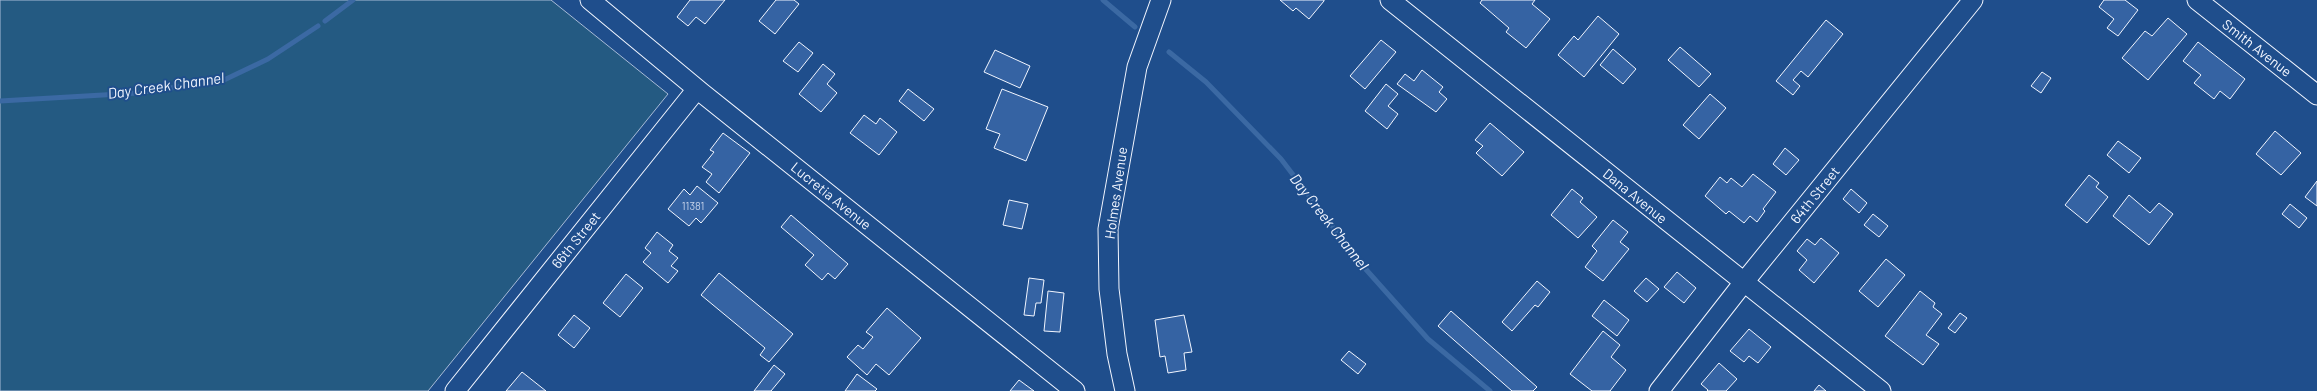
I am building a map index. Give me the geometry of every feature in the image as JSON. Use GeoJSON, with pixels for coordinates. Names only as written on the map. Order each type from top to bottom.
{"type":"FeatureCollection","features":[{"type":"Feature","properties":{"kind":"street","name":"Lucretia Avenue"},"geometry":{"type":"LineString","coordinates":[[590,0],[697,89],[1075,391]]}},
{"type":"Feature","properties":{"kind":"street","name":"Holmes Avenue"},"geometry":{"type":"LineString","coordinates":[[1125,391],[1117,354],[1109,289],[1108,229],[1137,67],[1162,0]]}},
{"type":"Feature","properties":{"kind":"street","name":"Dana Avenue"},"geometry":{"type":"LineString","coordinates":[[1390,0],[1881,391]]}},
{"type":"Feature","properties":{"kind":"street","name":"64th Street"},"geometry":{"type":"LineString","coordinates":[[1659,391],[1744,282],[1973,0]]}},
{"type":"Feature","properties":{"kind":"street","name":"Smith Avenue"},"geometry":{"type":"LineString","coordinates":[[2197,0],[2317,95]]}},
{"type":"Feature","properties":{"kind":"street","name":"66th Street"},"geometry":{"type":"LineString","coordinates":[[455,391],[697,89]]}},
{"type":"Feature","properties":{"kind":"shaded area"},"geometry":{"type":"Polygon","coordinates":[[[0,0],[551,0],[668,94],[428,391],[0,391],[0,0]]]}},
{"type":"Feature","properties":{"kind":"building"},"geometry":{"type":"Polygon","coordinates":[[[690,0],[725,0],[705,24],[696,17],[688,26],[677,17],[690,0]]]}},
{"type":"Feature","properties":{"kind":"building"},"geometry":{"type":"Polygon","coordinates":[[[776,0],[794,0],[799,4],[775,34],[759,21],[776,0]]]}},
{"type":"Feature","properties":{"kind":"building"},"geometry":{"type":"Polygon","coordinates":[[[1280,0],[1324,1],[1309,19],[1296,8],[1293,11],[1280,0]]]}},
{"type":"Feature","properties":{"kind":"building"},"geometry":{"type":"Polygon","coordinates":[[[1482,0],[1535,0],[1532,4],[1550,19],[1526,48],[1506,32],[1509,28],[1480,3],[1482,0]]]}},
{"type":"Feature","properties":{"kind":"building"},"geometry":{"type":"Polygon","coordinates":[[[2104,0],[2125,0],[2138,10],[2118,36],[2107,28],[2114,19],[2099,7],[2104,0]]]}},
{"type":"Feature","properties":{"kind":"building"},"geometry":{"type":"Polygon","coordinates":[[[1598,16],[1619,34],[1584,77],[1558,55],[1574,36],[1578,40],[1598,16]]]}},
{"type":"Feature","properties":{"kind":"building"},"geometry":{"type":"Polygon","coordinates":[[[2168,18],[2187,34],[2148,80],[2122,58],[2145,31],[2152,36],[2168,18]]]}},
{"type":"Feature","properties":{"kind":"building"},"geometry":{"type":"Polygon","coordinates":[[[1826,20],[1843,34],[1808,77],[1801,71],[1793,80],[1800,86],[1793,95],[1776,81],[1826,20]]]}},
{"type":"Feature","properties":{"kind":"building"},"geometry":{"type":"Polygon","coordinates":[[[1381,40],[1396,52],[1365,89],[1350,76],[1381,40]]]}},
{"type":"Feature","properties":{"kind":"building"},"geometry":{"type":"Polygon","coordinates":[[[799,42],[813,53],[798,72],[783,61],[799,42]]]}},
{"type":"Feature","properties":{"kind":"building"},"geometry":{"type":"Polygon","coordinates":[[[2198,42],[2245,79],[2230,99],[2220,91],[2214,99],[2194,83],[2201,75],[2183,61],[2198,42]]]}},
{"type":"Feature","properties":{"kind":"building"},"geometry":{"type":"Polygon","coordinates":[[[1680,47],[1711,74],[1699,87],[1668,60],[1680,47]]]}},
{"type":"Feature","properties":{"kind":"building"},"geometry":{"type":"Polygon","coordinates":[[[1613,49],[1636,69],[1623,84],[1600,65],[1613,49]]]}},
{"type":"Feature","properties":{"kind":"building"},"geometry":{"type":"Polygon","coordinates":[[[995,50],[1030,66],[1020,88],[984,72],[995,50]]]}},
{"type":"Feature","properties":{"kind":"building"},"geometry":{"type":"Polygon","coordinates":[[[823,64],[835,74],[827,84],[837,93],[821,112],[799,94],[823,64]]]}},
{"type":"Feature","properties":{"kind":"building"},"geometry":{"type":"Polygon","coordinates":[[[1422,70],[1443,87],[1439,92],[1447,99],[1436,112],[1397,84],[1405,74],[1414,81],[1422,70]]]}},
{"type":"Feature","properties":{"kind":"building"},"geometry":{"type":"Polygon","coordinates":[[[2042,72],[2051,78],[2041,93],[2031,86],[2042,72]]]}},
{"type":"Feature","properties":{"kind":"building"},"geometry":{"type":"Polygon","coordinates":[[[1386,84],[1398,94],[1388,106],[1398,114],[1387,129],[1365,111],[1386,84]]]}},
{"type":"Feature","properties":{"kind":"building"},"geometry":{"type":"Polygon","coordinates":[[[908,89],[934,109],[924,121],[899,101],[908,89]]]}},
{"type":"Feature","properties":{"kind":"building"},"geometry":{"type":"Polygon","coordinates":[[[1002,89],[1048,107],[1026,161],[994,148],[1000,134],[986,129],[1002,89]]]}},
{"type":"Feature","properties":{"kind":"building"},"geometry":{"type":"Polygon","coordinates":[[[1710,94],[1726,108],[1699,139],[1683,125],[1710,94]]]}},
{"type":"Feature","properties":{"kind":"building"},"geometry":{"type":"Polygon","coordinates":[[[864,115],[876,124],[880,118],[897,132],[879,155],[850,133],[864,115]]]}},
{"type":"Feature","properties":{"kind":"building"},"geometry":{"type":"Polygon","coordinates":[[[1490,123],[1524,152],[1502,176],[1476,153],[1483,146],[1475,140],[1490,123]]]}},
{"type":"Feature","properties":{"kind":"building"},"geometry":{"type":"Polygon","coordinates":[[[2275,131],[2301,153],[2281,175],[2256,154],[2275,131]]]}},
{"type":"Feature","properties":{"kind":"building"},"geometry":{"type":"Polygon","coordinates":[[[723,133],[750,153],[719,193],[706,182],[712,174],[702,167],[714,152],[710,150],[723,133]]]}},
{"type":"Feature","properties":{"kind":"building"},"geometry":{"type":"Polygon","coordinates":[[[2118,141],[2141,158],[2129,173],[2107,155],[2118,141]]]}},
{"type":"Feature","properties":{"kind":"building"},"geometry":{"type":"Polygon","coordinates":[[[1785,148],[1799,160],[1786,175],[1773,164],[1785,148]]]}},
{"type":"Feature","properties":{"kind":"building"},"geometry":{"type":"Polygon","coordinates":[[[1753,174],[1776,192],[1763,209],[1765,211],[1757,222],[1750,216],[1744,223],[1729,211],[1726,214],[1705,196],[1720,177],[1727,183],[1731,178],[1742,187],[1753,174]]]}},
{"type":"Feature","properties":{"kind":"building"},"geometry":{"type":"Polygon","coordinates":[[[2089,175],[2099,183],[2096,187],[2108,197],[2087,223],[2065,205],[2089,175]]]}},
{"type":"Feature","properties":{"kind":"building"},"geometry":{"type":"Polygon","coordinates":[[[2317,181],[2317,206],[2305,197],[2317,181]]]}},
{"type":"Feature","properties":{"kind":"building"},"geometry":{"type":"Polygon","coordinates":[[[697,186],[718,203],[701,223],[696,218],[689,226],[668,209],[684,189],[690,195],[697,186]]]}},
{"type":"Feature","properties":{"kind":"building"},"geometry":{"type":"Polygon","coordinates":[[[1572,189],[1583,198],[1580,202],[1597,217],[1578,238],[1551,215],[1572,189]]]}},
{"type":"Feature","properties":{"kind":"building"},"geometry":{"type":"Polygon","coordinates":[[[1851,189],[1867,203],[1859,213],[1843,199],[1851,189]]]}},
{"type":"Feature","properties":{"kind":"building"},"geometry":{"type":"Polygon","coordinates":[[[2129,195],[2150,213],[2159,203],[2173,214],[2149,245],[2113,216],[2129,195]]]}},
{"type":"Feature","properties":{"kind":"building"},"geometry":{"type":"Polygon","coordinates":[[[1009,200],[1028,204],[1022,229],[1003,225],[1009,200]]]}},
{"type":"Feature","properties":{"kind":"building"},"geometry":{"type":"Polygon","coordinates":[[[2290,204],[2307,218],[2299,228],[2282,214],[2290,204]]]}},
{"type":"Feature","properties":{"kind":"building"},"geometry":{"type":"Polygon","coordinates":[[[1873,214],[1888,226],[1879,237],[1864,225],[1873,214]]]}},
{"type":"Feature","properties":{"kind":"building"},"geometry":{"type":"Polygon","coordinates":[[[791,215],[848,264],[835,279],[828,273],[822,280],[805,265],[814,255],[781,227],[791,215]]]}},
{"type":"Feature","properties":{"kind":"building"},"geometry":{"type":"Polygon","coordinates":[[[1613,220],[1628,232],[1620,242],[1629,249],[1603,281],[1585,267],[1597,251],[1592,246],[1613,220]]]}},
{"type":"Feature","properties":{"kind":"building"},"geometry":{"type":"Polygon","coordinates":[[[657,232],[673,245],[669,251],[678,258],[671,266],[678,271],[668,283],[643,262],[651,253],[645,248],[657,232]]]}},
{"type":"Feature","properties":{"kind":"building"},"geometry":{"type":"Polygon","coordinates":[[[1821,238],[1839,253],[1814,283],[1799,270],[1807,260],[1797,251],[1807,239],[1815,245],[1821,238]]]}},
{"type":"Feature","properties":{"kind":"building"},"geometry":{"type":"Polygon","coordinates":[[[1886,259],[1905,275],[1878,307],[1859,291],[1886,259]]]}},
{"type":"Feature","properties":{"kind":"building"},"geometry":{"type":"Polygon","coordinates":[[[1677,272],[1696,288],[1684,303],[1664,287],[1677,272]]]}},
{"type":"Feature","properties":{"kind":"building"},"geometry":{"type":"Polygon","coordinates":[[[719,273],[793,334],[769,362],[760,355],[765,348],[701,295],[719,273]]]}},
{"type":"Feature","properties":{"kind":"building"},"geometry":{"type":"Polygon","coordinates":[[[626,274],[643,288],[620,317],[603,303],[626,274]]]}},
{"type":"Feature","properties":{"kind":"building"},"geometry":{"type":"Polygon","coordinates":[[[1029,278],[1044,280],[1041,303],[1036,303],[1034,316],[1024,315],[1029,278]]]}},
{"type":"Feature","properties":{"kind":"building"},"geometry":{"type":"Polygon","coordinates":[[[1646,278],[1659,289],[1647,302],[1634,291],[1646,278]]]}},
{"type":"Feature","properties":{"kind":"building"},"geometry":{"type":"Polygon","coordinates":[[[1537,281],[1550,292],[1538,307],[1535,305],[1512,331],[1502,322],[1537,281]]]}},
{"type":"Feature","properties":{"kind":"building"},"geometry":{"type":"Polygon","coordinates":[[[1048,291],[1064,293],[1060,332],[1044,331],[1048,291]]]}},
{"type":"Feature","properties":{"kind":"building"},"geometry":{"type":"Polygon","coordinates":[[[1920,291],[1935,303],[1933,307],[1942,314],[1926,335],[1939,344],[1923,365],[1885,336],[1920,291]]]}},
{"type":"Feature","properties":{"kind":"building"},"geometry":{"type":"Polygon","coordinates":[[[1604,300],[1629,320],[1617,336],[1592,316],[1604,300]]]}},
{"type":"Feature","properties":{"kind":"building"},"geometry":{"type":"Polygon","coordinates":[[[887,308],[921,338],[889,375],[876,364],[867,375],[847,357],[858,345],[863,349],[873,337],[866,332],[887,308]]]}},
{"type":"Feature","properties":{"kind":"building"},"geometry":{"type":"Polygon","coordinates":[[[1451,311],[1537,387],[1533,391],[1512,391],[1438,326],[1451,311]]]}},
{"type":"Feature","properties":{"kind":"building"},"geometry":{"type":"Polygon","coordinates":[[[1960,313],[1967,318],[1955,333],[1948,328],[1960,313]]]}},
{"type":"Feature","properties":{"kind":"building"},"geometry":{"type":"Polygon","coordinates":[[[574,315],[590,328],[574,348],[558,335],[574,315]]]}},
{"type":"Feature","properties":{"kind":"building"},"geometry":{"type":"Polygon","coordinates":[[[1184,315],[1192,352],[1184,353],[1186,370],[1168,373],[1165,356],[1160,357],[1155,320],[1184,315]]]}},
{"type":"Feature","properties":{"kind":"building"},"geometry":{"type":"Polygon","coordinates":[[[1749,329],[1771,347],[1758,363],[1749,356],[1744,362],[1730,351],[1749,329]]]}},
{"type":"Feature","properties":{"kind":"building"},"geometry":{"type":"Polygon","coordinates":[[[1603,331],[1620,345],[1611,357],[1626,370],[1610,391],[1592,391],[1570,374],[1603,331]]]}},
{"type":"Feature","properties":{"kind":"building"},"geometry":{"type":"Polygon","coordinates":[[[1349,351],[1366,364],[1358,374],[1341,360],[1349,351]]]}},
{"type":"Feature","properties":{"kind":"building"},"geometry":{"type":"Polygon","coordinates":[[[1719,363],[1737,379],[1726,391],[1707,391],[1701,384],[1719,363]]]}},
{"type":"Feature","properties":{"kind":"building"},"geometry":{"type":"Polygon","coordinates":[[[774,365],[785,374],[771,391],[754,391],[774,365]]]}},
{"type":"Feature","properties":{"kind":"building"},"geometry":{"type":"Polygon","coordinates":[[[522,372],[546,391],[506,391],[522,372]]]}},
{"type":"Feature","properties":{"kind":"building"},"geometry":{"type":"Polygon","coordinates":[[[857,374],[877,389],[875,391],[845,391],[857,374]]]}},
{"type":"Feature","properties":{"kind":"building"},"geometry":{"type":"Polygon","coordinates":[[[1019,380],[1034,391],[1010,391],[1019,380]]]}},
{"type":"Feature","properties":{"kind":"building"},"geometry":{"type":"Polygon","coordinates":[[[1819,385],[1826,391],[1814,391],[1819,385]]]}},
{"type":"Feature","properties":{"kind":"waterway","name":"Day Creek Channel"},"geometry":{"type":"LineString","coordinates":[[325,21],[353,0]]}},
{"type":"Feature","properties":{"kind":"waterway","name":"Day Creek Channel"},"geometry":{"type":"LineString","coordinates":[[1103,0],[1135,27]]}},
{"type":"Feature","properties":{"kind":"waterway","name":"Day Creek Channel"},"geometry":{"type":"LineString","coordinates":[[0,101],[137,93],[224,80],[268,59],[318,26]]}},
{"type":"Feature","properties":{"kind":"waterway","name":"Day Creek Channel"},"geometry":{"type":"LineString","coordinates":[[1169,52],[1206,82],[1281,159],[1362,265],[1428,339],[1490,391]]}}]}
